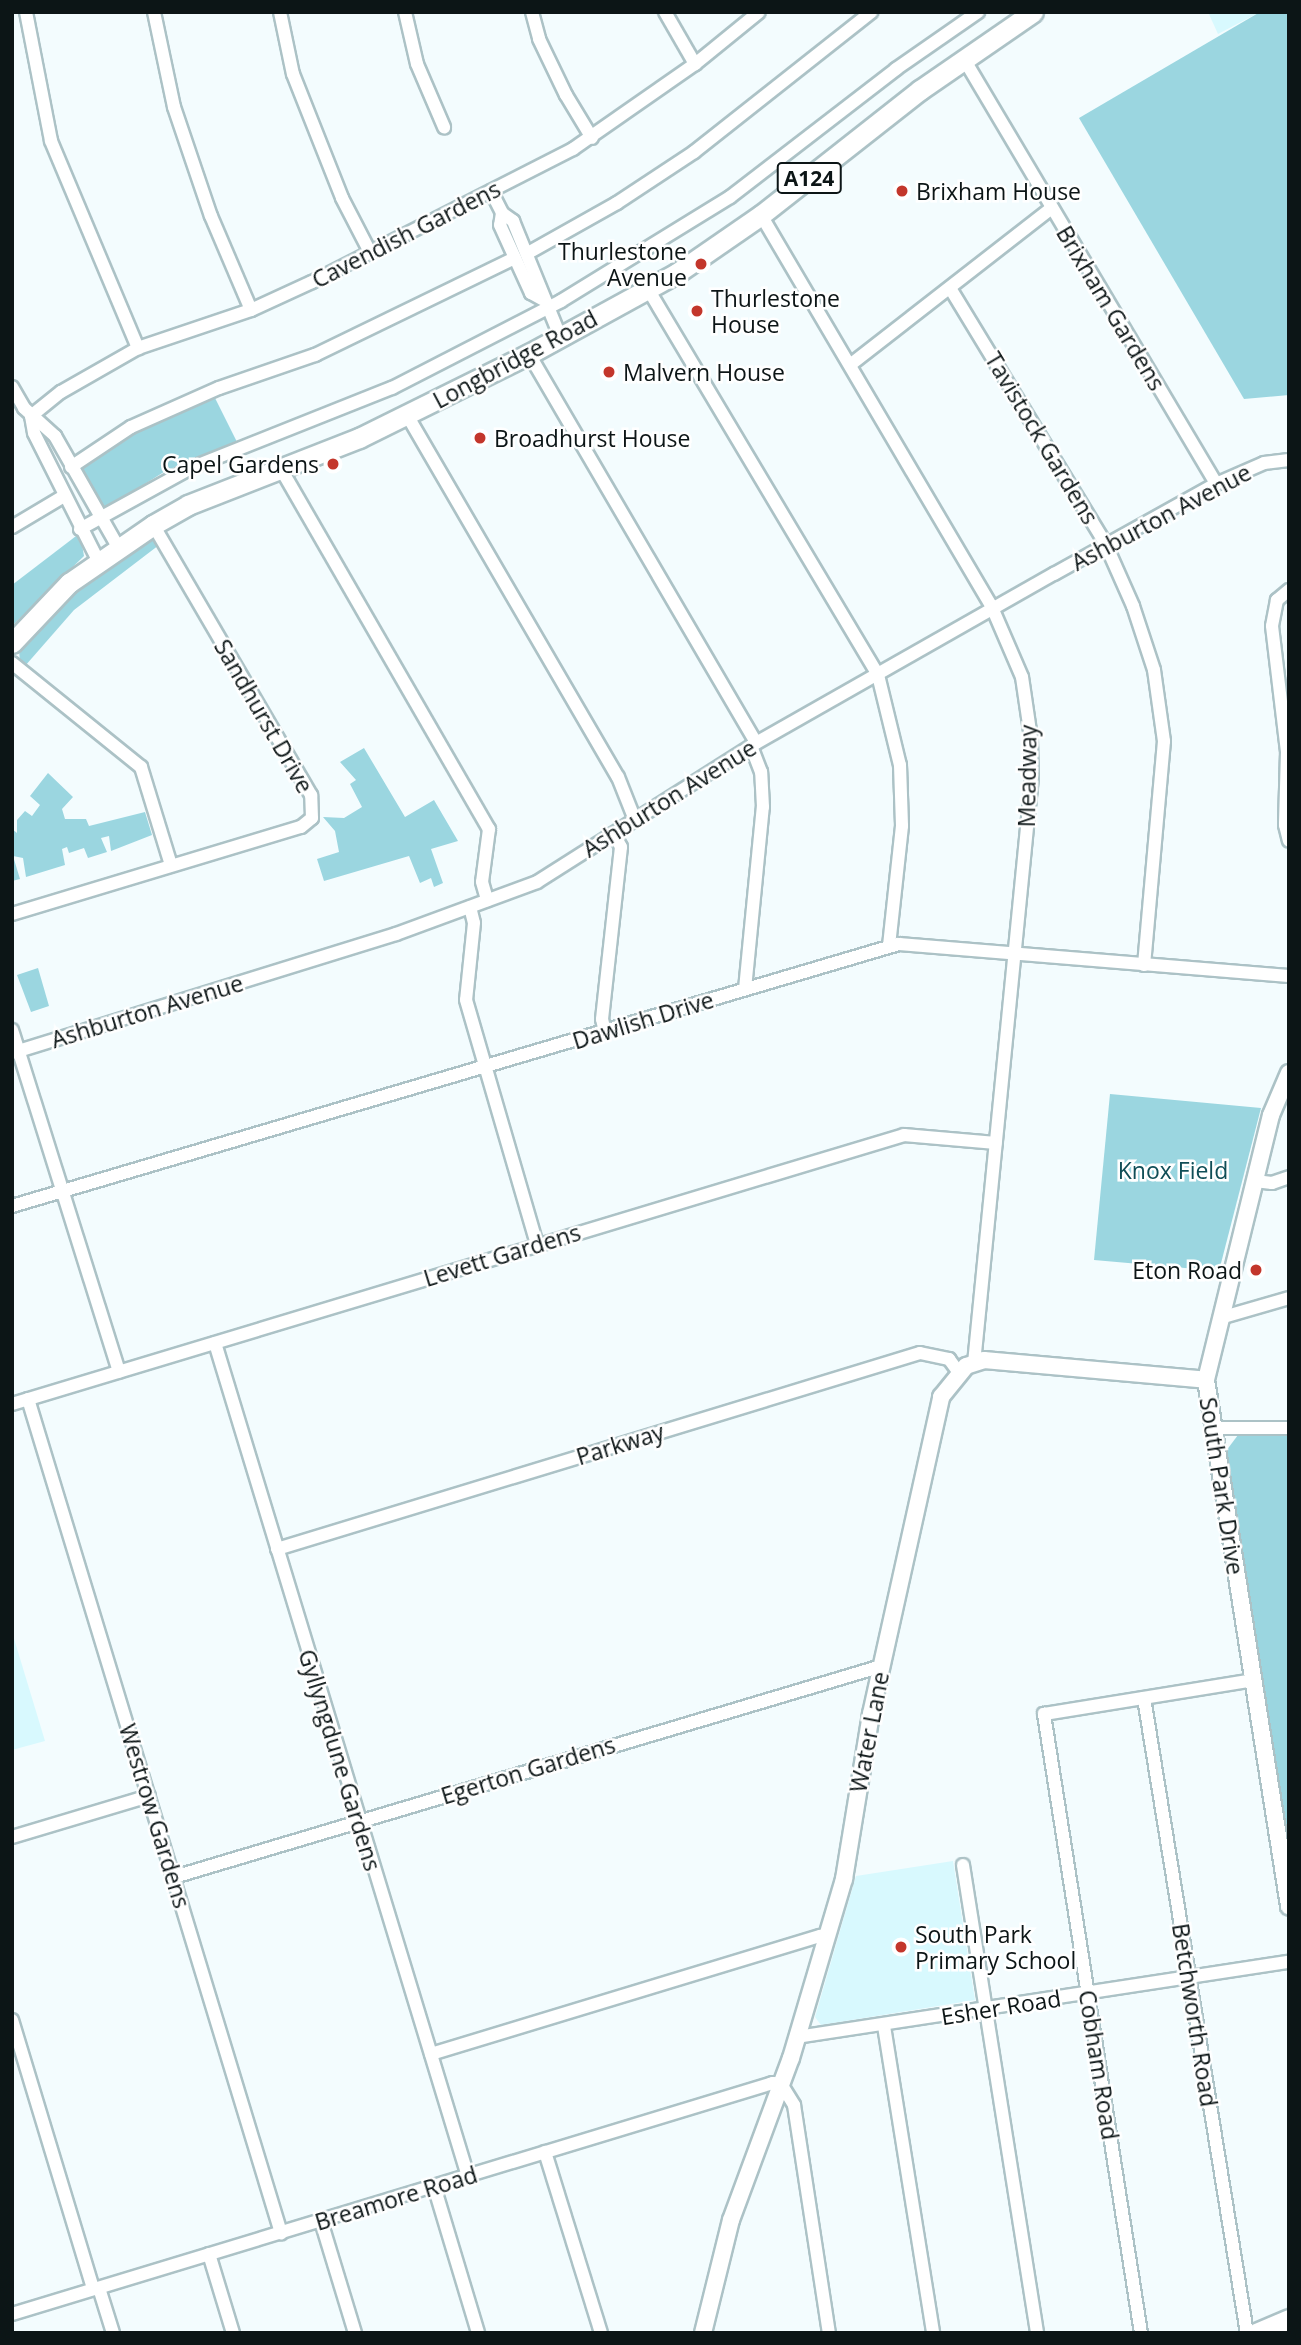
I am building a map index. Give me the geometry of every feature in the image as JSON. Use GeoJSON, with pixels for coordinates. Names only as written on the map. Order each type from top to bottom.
{"type":"FeatureCollection","features":[{"type":"Feature","properties":{"kind":"main road","name":"Longbridge Road"},"geometry":{"type":"LineString","coordinates":[[12,643],[49,600],[98,560],[188,505],[407,415],[529,354],[648,289],[761,215],[964,60],[1033,12]]}},
{"type":"Feature","properties":{"kind":"main road"},"geometry":{"type":"LineString","coordinates":[[1256,2333],[1289,2319]]}},
{"type":"Feature","properties":{"kind":"street"},"geometry":{"type":"LineString","coordinates":[[26,12],[51,141],[138,348]]}},
{"type":"Feature","properties":{"kind":"street"},"geometry":{"type":"LineString","coordinates":[[154,12],[174,107],[211,216],[251,310]]}},
{"type":"Feature","properties":{"kind":"street"},"geometry":{"type":"LineString","coordinates":[[280,12],[293,74],[342,198],[370,253]]}},
{"type":"Feature","properties":{"kind":"street"},"geometry":{"type":"LineString","coordinates":[[405,12],[417,64],[444,127]]}},
{"type":"Feature","properties":{"kind":"street"},"geometry":{"type":"LineString","coordinates":[[533,12],[539,39],[566,95],[592,138]]}},
{"type":"Feature","properties":{"kind":"street"},"geometry":{"type":"LineString","coordinates":[[665,12],[695,64]]}},
{"type":"Feature","properties":{"kind":"street","name":"Cavendish Gardens"},"geometry":{"type":"LineString","coordinates":[[31,416],[61,392],[138,348],[251,310],[370,253],[592,138],[695,64],[759,12]]}},
{"type":"Feature","properties":{"kind":"street"},"geometry":{"type":"LineString","coordinates":[[528,253],[617,203],[694,152],[871,12]]}},
{"type":"Feature","properties":{"kind":"street"},"geometry":{"type":"LineString","coordinates":[[80,529],[192,467],[392,388],[730,197],[896,69],[978,12]]}},
{"type":"Feature","properties":{"kind":"street","name":"Brixham Gardens"},"geometry":{"type":"LineString","coordinates":[[964,60],[1216,484]]}},
{"type":"Feature","properties":{"kind":"street"},"geometry":{"type":"LineString","coordinates":[[491,191],[502,213],[513,221],[545,290],[545,303],[561,336]]}},
{"type":"Feature","properties":{"kind":"street"},"geometry":{"type":"LineString","coordinates":[[850,365],[1052,208]]}},
{"type":"Feature","properties":{"kind":"street"},"geometry":{"type":"LineString","coordinates":[[502,213],[500,225],[531,293],[545,303]]}},
{"type":"Feature","properties":{"kind":"street","name":"Meadway"},"geometry":{"type":"LineString","coordinates":[[761,215],[993,609],[1022,677],[1031,738],[1014,954],[974,1363]]}},
{"type":"Feature","properties":{"kind":"street"},"geometry":{"type":"LineString","coordinates":[[71,467],[131,428],[219,388],[315,355],[515,258]]}},
{"type":"Feature","properties":{"kind":"street","name":"Tavistock Gardens"},"geometry":{"type":"LineString","coordinates":[[950,288],[1106,545],[1133,606],[1154,670],[1164,741],[1144,965]]}},
{"type":"Feature","properties":{"kind":"street"},"geometry":{"type":"LineString","coordinates":[[648,289],[878,674],[900,765],[902,826],[889,946]]}},
{"type":"Feature","properties":{"kind":"street"},"geometry":{"type":"LineString","coordinates":[[529,354],[753,744],[761,772],[763,807],[745,989]]}},
{"type":"Feature","properties":{"kind":"street"},"geometry":{"type":"LineString","coordinates":[[12,387],[31,416],[64,496],[98,560]]}},
{"type":"Feature","properties":{"kind":"street"},"geometry":{"type":"LineString","coordinates":[[407,415],[618,777],[635,820]]}},
{"type":"Feature","properties":{"kind":"street"},"geometry":{"type":"LineString","coordinates":[[31,416],[46,425],[118,547]]}},
{"type":"Feature","properties":{"kind":"street","name":"Ashburton Avenue"},"geometry":{"type":"LineString","coordinates":[[15,1052],[396,934],[537,882],[753,744],[1106,545],[1216,484],[1264,463],[1289,460]]}},
{"type":"Feature","properties":{"kind":"street"},"geometry":{"type":"LineString","coordinates":[[281,469],[489,829],[482,882],[488,900]]}},
{"type":"Feature","properties":{"kind":"street"},"geometry":{"type":"LineString","coordinates":[[12,527],[64,496]]}},
{"type":"Feature","properties":{"kind":"street","name":"Sandhurst Drive"},"geometry":{"type":"LineString","coordinates":[[12,914],[301,827],[312,818],[314,806],[153,525]]}},
{"type":"Feature","properties":{"kind":"street"},"geometry":{"type":"LineString","coordinates":[[1289,590],[1278,600],[1272,626],[1283,704],[1289,841]]}},
{"type":"Feature","properties":{"kind":"street"},"geometry":{"type":"LineString","coordinates":[[12,663],[141,767],[171,865]]}},
{"type":"Feature","properties":{"kind":"street"},"geometry":{"type":"LineString","coordinates":[[605,1032],[602,1019],[621,847],[614,834]]}},
{"type":"Feature","properties":{"kind":"street"},"geometry":{"type":"LineString","coordinates":[[470,907],[474,923],[466,1000],[537,1244]]}},
{"type":"Feature","properties":{"kind":"street","name":"Dawlish Drive"},"geometry":{"type":"LineString","coordinates":[[12,1206],[889,946],[1289,976]]}},
{"type":"Feature","properties":{"kind":"street"},"geometry":{"type":"LineString","coordinates":[[12,1030],[15,1052],[119,1372]]}},
{"type":"Feature","properties":{"kind":"street","name":"South Park Drive"},"geometry":{"type":"LineString","coordinates":[[1289,1073],[1271,1115],[1206,1380],[1289,1906]]}},
{"type":"Feature","properties":{"kind":"street","name":"Levett Gardens"},"geometry":{"type":"LineString","coordinates":[[12,1404],[904,1135],[996,1143]]}},
{"type":"Feature","properties":{"kind":"street"},"geometry":{"type":"LineString","coordinates":[[1255,1181],[1272,1183],[1289,1177]]}},
{"type":"Feature","properties":{"kind":"street"},"geometry":{"type":"LineString","coordinates":[[1220,1318],[1289,1298]]}},
{"type":"Feature","properties":{"kind":"street","name":"Gyllyngdune Gardens"},"geometry":{"type":"LineString","coordinates":[[215,1343],[468,2176]]}},
{"type":"Feature","properties":{"kind":"street","name":"Parkway"},"geometry":{"type":"LineString","coordinates":[[277,1549],[920,1353],[949,1359],[959,1373]]}},
{"type":"Feature","properties":{"kind":"street"},"geometry":{"type":"LineString","coordinates":[[974,1363],[997,1360],[1206,1380]]}},
{"type":"Feature","properties":{"kind":"street","name":"Water Lane"},"geometry":{"type":"LineString","coordinates":[[702,2333],[731,2220],[797,2037],[844,1879],[882,1666],[941,1397],[959,1373],[974,1363]]}},
{"type":"Feature","properties":{"kind":"street","name":"Westrow Gardens"},"geometry":{"type":"LineString","coordinates":[[28,1399],[281,2232]]}},
{"type":"Feature","properties":{"kind":"street"},"geometry":{"type":"LineString","coordinates":[[1212,1428],[1289,1428]]}},
{"type":"Feature","properties":{"kind":"street","name":"Egerton Gardens"},"geometry":{"type":"LineString","coordinates":[[174,1877],[882,1666]]}},
{"type":"Feature","properties":{"kind":"street"},"geometry":{"type":"LineString","coordinates":[[1144,1698],[1254,1679]]}},
{"type":"Feature","properties":{"kind":"street","name":"Cobham Road"},"geometry":{"type":"LineString","coordinates":[[1141,2333],[1044,1714],[1144,1698]]}},
{"type":"Feature","properties":{"kind":"street","name":"Betchworth Road"},"geometry":{"type":"LineString","coordinates":[[1144,1698],[1247,2333]]}},
{"type":"Feature","properties":{"kind":"street"},"geometry":{"type":"LineString","coordinates":[[12,1837],[149,1796]]}},
{"type":"Feature","properties":{"kind":"street"},"geometry":{"type":"LineString","coordinates":[[963,1865],[1037,2333]]}},
{"type":"Feature","properties":{"kind":"street"},"geometry":{"type":"LineString","coordinates":[[431,2054],[820,1936],[826,1938]]}},
{"type":"Feature","properties":{"kind":"street","name":"Esher Road"},"geometry":{"type":"LineString","coordinates":[[797,2037],[884,2026],[1289,1962]]}},
{"type":"Feature","properties":{"kind":"street"},"geometry":{"type":"LineString","coordinates":[[12,2020],[96,2288],[113,2333]]}},
{"type":"Feature","properties":{"kind":"street"},"geometry":{"type":"LineString","coordinates":[[884,2026],[933,2333]]}},
{"type":"Feature","properties":{"kind":"street"},"geometry":{"type":"LineString","coordinates":[[780,2084],[794,2105],[829,2333]]}},
{"type":"Feature","properties":{"kind":"street","name":"Breamore Road"},"geometry":{"type":"LineString","coordinates":[[12,2314],[545,2152],[780,2084]]}},
{"type":"Feature","properties":{"kind":"street"},"geometry":{"type":"LineString","coordinates":[[545,2152],[601,2333]]}},
{"type":"Feature","properties":{"kind":"street"},"geometry":{"type":"LineString","coordinates":[[434,2186],[478,2333]]}},
{"type":"Feature","properties":{"kind":"street"},"geometry":{"type":"LineString","coordinates":[[321,2221],[355,2333]]}},
{"type":"Feature","properties":{"kind":"street"},"geometry":{"type":"LineString","coordinates":[[209,2254],[233,2333]]}},
{"type":"Feature","properties":{"kind":"shaded area"},"geometry":{"type":"Polygon","coordinates":[[[1208,12],[1260,12],[1218,34],[1208,12]]]}},
{"type":"Feature","properties":{"kind":"shaded area"},"geometry":{"type":"Polygon","coordinates":[[[12,1632],[45,1741],[12,1750],[12,1632]]]}},
{"type":"Feature","properties":{"kind":"shaded area","name":"South Park Primary School"},"geometry":{"type":"Polygon","coordinates":[[[953,1861],[975,2000],[821,2025],[815,2017],[856,1876],[953,1861]]]}},
{"type":"Feature","properties":{"kind":"green space"},"geometry":{"type":"Polygon","coordinates":[[[1260,12],[1289,12],[1289,395],[1244,399],[1079,118],[1260,12]]]}},
{"type":"Feature","properties":{"kind":"green space"},"geometry":{"type":"Polygon","coordinates":[[[215,398],[238,444],[167,470],[102,511],[79,464],[136,428],[197,401],[215,398]]]}},
{"type":"Feature","properties":{"kind":"green space"},"geometry":{"type":"Polygon","coordinates":[[[80,533],[84,556],[12,626],[12,585],[80,533]]]}},
{"type":"Feature","properties":{"kind":"green space"},"geometry":{"type":"Polygon","coordinates":[[[149,538],[159,545],[74,610],[25,666],[20,662],[19,650],[79,584],[149,538]]]}},
{"type":"Feature","properties":{"kind":"green space"},"geometry":{"type":"Polygon","coordinates":[[[364,748],[405,817],[434,800],[458,841],[431,849],[443,883],[434,887],[431,878],[420,883],[409,856],[324,881],[317,859],[339,852],[335,831],[323,817],[344,818],[362,807],[350,784],[356,780],[340,762],[364,748]]]}},
{"type":"Feature","properties":{"kind":"green space"},"geometry":{"type":"Polygon","coordinates":[[[48,773],[73,797],[62,809],[65,819],[86,819],[89,826],[145,812],[152,835],[111,851],[109,836],[101,838],[107,852],[88,858],[84,848],[69,853],[67,847],[62,849],[65,865],[26,877],[23,858],[13,856],[20,879],[12,881],[12,829],[17,833],[17,820],[25,811],[32,816],[40,805],[30,796],[48,773]]]}},
{"type":"Feature","properties":{"kind":"green space"},"geometry":{"type":"Polygon","coordinates":[[[38,968],[49,1006],[31,1012],[17,975],[38,968]]]}},
{"type":"Feature","properties":{"kind":"green space","name":"Knox Field"},"geometry":{"type":"Polygon","coordinates":[[[1110,1094],[1261,1108],[1219,1271],[1094,1260],[1110,1094]]]}},
{"type":"Feature","properties":{"kind":"green space"},"geometry":{"type":"Polygon","coordinates":[[[1238,1435],[1289,1436],[1289,1842],[1226,1451],[1238,1435]]]}},
{"type":"Feature","properties":{"kind":"place","name":"Brixham House"},"geometry":{"type":"Point","coordinates":[902,191]}},
{"type":"Feature","properties":{"kind":"place","name":"Thurlestone Avenue"},"geometry":{"type":"Point","coordinates":[701,264]}},
{"type":"Feature","properties":{"kind":"place","name":"Thurlestone House"},"geometry":{"type":"Point","coordinates":[697,311]}},
{"type":"Feature","properties":{"kind":"place","name":"Malvern House"},"geometry":{"type":"Point","coordinates":[609,372]}},
{"type":"Feature","properties":{"kind":"place","name":"Broadhurst House"},"geometry":{"type":"Point","coordinates":[480,438]}},
{"type":"Feature","properties":{"kind":"place","name":"Capel Gardens"},"geometry":{"type":"Point","coordinates":[333,464]}},
{"type":"Feature","properties":{"kind":"place","name":"Eton Road"},"geometry":{"type":"Point","coordinates":[1256,1270]}},
{"type":"Feature","properties":{"kind":"place","name":"South Park Primary School"},"geometry":{"type":"Point","coordinates":[901,1947]}}]}
